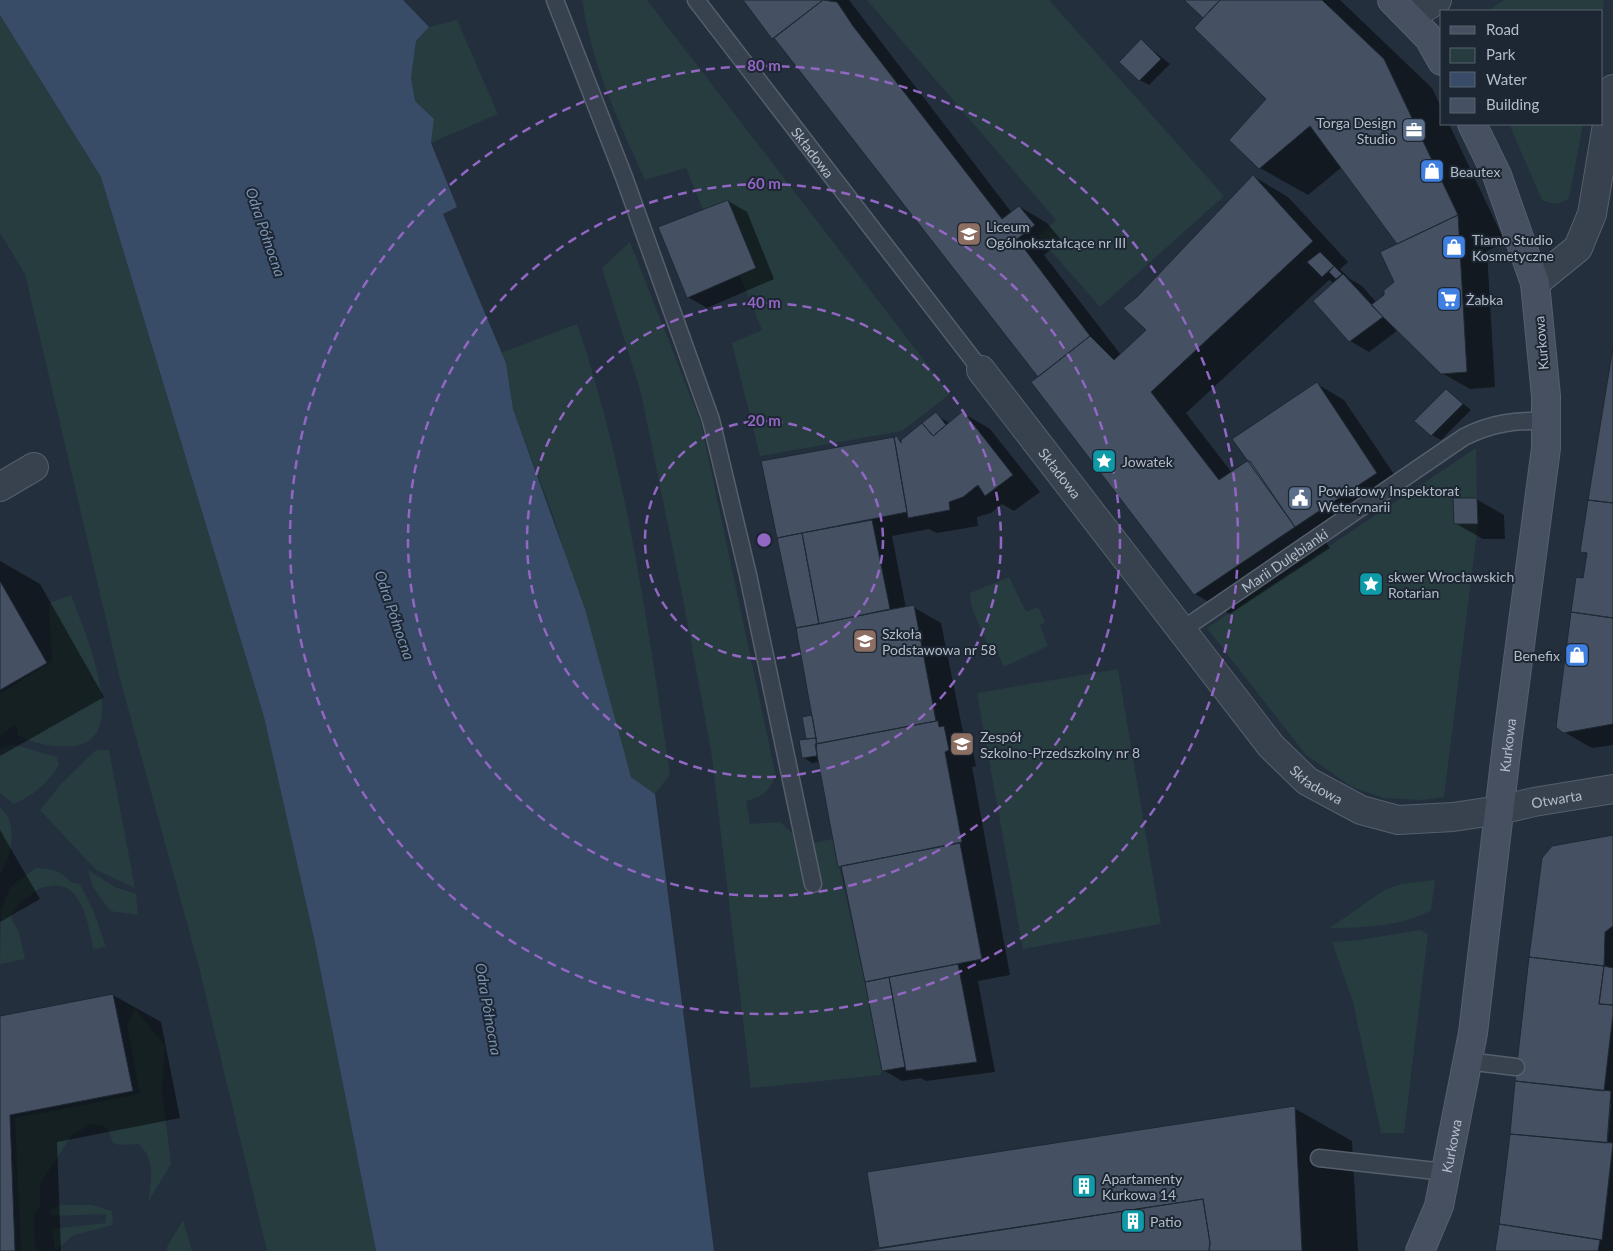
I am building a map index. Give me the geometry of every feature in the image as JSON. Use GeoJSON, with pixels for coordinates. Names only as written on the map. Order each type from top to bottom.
{"type":"FeatureCollection","features":[{"type":"Feature","properties":{"kind":"main road"},"geometry":{"type":"LineString","coordinates":[[1401,8],[1429,38],[1440,57]]}},
{"type":"Feature","properties":{"kind":"main road","name":"Kurkowa"},"geometry":{"type":"LineString","coordinates":[[1420,1251],[1438,1206],[1473,1033],[1546,448],[1546,396],[1535,283],[1498,175],[1473,125]]}},
{"type":"Feature","properties":{"kind":"main road","name":"Kurkowa"},"geometry":{"type":"LineString","coordinates":[[1438,1206],[1440,1251]]}},
{"type":"Feature","properties":{"kind":"street"},"geometry":{"type":"LineString","coordinates":[[1401,8],[1436,1]]}},
{"type":"Feature","properties":{"kind":"street"},"geometry":{"type":"LineString","coordinates":[[1535,283],[1578,248],[1592,214],[1613,89]]}},
{"type":"Feature","properties":{"kind":"street","name":"Składowa"},"geometry":{"type":"LineString","coordinates":[[981,370],[1271,746],[1307,781],[1360,810],[1398,820],[1454,817],[1500,810]]}},
{"type":"Feature","properties":{"kind":"street"},"geometry":{"type":"LineString","coordinates":[[0,487],[34,467]]}},
{"type":"Feature","properties":{"kind":"street","name":"Otwarta"},"geometry":{"type":"LineString","coordinates":[[1500,810],[1534,802],[1613,789]]}},
{"type":"Feature","properties":{"kind":"lane"},"geometry":{"type":"LineString","coordinates":[[555,0],[624,177],[712,420],[750,584],[813,884]]}},
{"type":"Feature","properties":{"kind":"lane","name":"Składowa"},"geometry":{"type":"LineString","coordinates":[[696,0],[981,370]]}},
{"type":"Feature","properties":{"kind":"lane","name":"Marii Dulębianki"},"geometry":{"type":"LineString","coordinates":[[1182,630],[1464,437],[1485,426],[1508,421],[1546,421]]}},
{"type":"Feature","properties":{"kind":"lane"},"geometry":{"type":"LineString","coordinates":[[1467,1061],[1516,1068]]}},
{"type":"Feature","properties":{"kind":"lane"},"geometry":{"type":"LineString","coordinates":[[1319,1158],[1445,1172]]}},
{"type":"Feature","properties":{"kind":"green space"},"geometry":{"type":"Polygon","coordinates":[[[582,0],[647,0],[950,394],[902,431],[760,456],[732,343],[762,330],[740,276],[756,268],[728,200],[703,210],[686,168],[645,180],[599,70],[582,0]]]}},
{"type":"Feature","properties":{"kind":"green space"},"geometry":{"type":"Polygon","coordinates":[[[867,0],[1049,0],[1224,196],[1100,307],[1038,236],[1056,220],[867,0]]]}},
{"type":"Feature","properties":{"kind":"green space"},"geometry":{"type":"Polygon","coordinates":[[[1504,0],[1604,0],[1603,11],[1489,10],[1504,0]]]}},
{"type":"Feature","properties":{"kind":"green space"},"geometry":{"type":"Polygon","coordinates":[[[0,15],[101,177],[264,717],[314,938],[376,1251],[267,1251],[199,967],[120,679],[25,274],[0,233],[0,15]]]}},
{"type":"Feature","properties":{"kind":"green space"},"geometry":{"type":"Polygon","coordinates":[[[457,20],[498,114],[431,143],[434,119],[415,101],[411,78],[416,41],[429,27],[457,20]]]}},
{"type":"Feature","properties":{"kind":"green space"},"geometry":{"type":"Polygon","coordinates":[[[1509,125],[1583,125],[1569,198],[1556,204],[1542,200],[1509,125]]]}},
{"type":"Feature","properties":{"kind":"green space"},"geometry":{"type":"Polygon","coordinates":[[[630,242],[701,423],[775,772],[772,784],[766,792],[746,801],[750,824],[780,822],[796,836],[799,846],[833,839],[865,982],[882,1071],[880,1075],[751,1088],[711,750],[682,594],[641,393],[602,268],[630,242]]]}},
{"type":"Feature","properties":{"kind":"green space"},"geometry":{"type":"Polygon","coordinates":[[[577,324],[609,435],[634,547],[644,603],[670,774],[655,794],[631,777],[554,518],[513,409],[506,363],[501,353],[577,324]]]}},
{"type":"Feature","properties":{"kind":"green space","name":"skwer Wrocławskich Rotarian"},"geometry":{"type":"Polygon","coordinates":[[[1476,448],[1477,498],[1453,498],[1454,524],[1478,524],[1444,797],[1423,800],[1384,798],[1352,787],[1306,755],[1207,628],[1476,448]]]}},
{"type":"Feature","properties":{"kind":"green space"},"geometry":{"type":"Polygon","coordinates":[[[1009,577],[1026,612],[1038,607],[1045,622],[1040,625],[1048,646],[1004,667],[995,647],[989,649],[971,605],[970,593],[1009,577]]]}},
{"type":"Feature","properties":{"kind":"green space"},"geometry":{"type":"Polygon","coordinates":[[[71,595],[93,655],[99,680],[102,704],[100,725],[91,739],[73,746],[52,746],[32,741],[18,735],[16,724],[0,736],[0,694],[52,661],[49,603],[71,595]]]}},
{"type":"Feature","properties":{"kind":"green space"},"geometry":{"type":"Polygon","coordinates":[[[1118,669],[1161,924],[1023,949],[977,693],[1118,669]]]}},
{"type":"Feature","properties":{"kind":"green space"},"geometry":{"type":"Polygon","coordinates":[[[15,745],[57,757],[59,765],[40,788],[14,804],[0,793],[0,748],[15,745]]]}},
{"type":"Feature","properties":{"kind":"green space"},"geometry":{"type":"Polygon","coordinates":[[[96,750],[109,750],[135,888],[96,870],[40,810],[61,784],[96,750]]]}},
{"type":"Feature","properties":{"kind":"green space"},"geometry":{"type":"Polygon","coordinates":[[[0,807],[10,822],[12,840],[8,858],[0,874],[0,807]]]}},
{"type":"Feature","properties":{"kind":"green space"},"geometry":{"type":"Polygon","coordinates":[[[36,868],[55,871],[71,882],[80,884],[94,912],[106,947],[93,949],[82,907],[70,890],[62,886],[48,886],[37,890],[23,901],[14,910],[11,918],[19,932],[25,959],[0,964],[1,910],[10,887],[36,868]]]}},
{"type":"Feature","properties":{"kind":"green space"},"geometry":{"type":"Polygon","coordinates":[[[88,870],[115,887],[136,894],[138,915],[110,911],[92,885],[88,870]]]}},
{"type":"Feature","properties":{"kind":"green space"},"geometry":{"type":"Polygon","coordinates":[[[1435,880],[1431,910],[1421,915],[1409,920],[1382,925],[1330,928],[1384,890],[1401,884],[1435,880]]]}},
{"type":"Feature","properties":{"kind":"green space"},"geometry":{"type":"Polygon","coordinates":[[[1420,930],[1428,934],[1404,1133],[1381,1133],[1353,1002],[1332,942],[1360,940],[1420,930]]]}},
{"type":"Feature","properties":{"kind":"green space"},"geometry":{"type":"Polygon","coordinates":[[[135,1008],[165,1046],[162,1091],[171,1164],[148,1202],[151,1179],[150,1164],[148,1157],[139,1144],[120,1145],[113,1143],[109,1131],[103,1126],[91,1124],[72,1135],[40,1184],[40,1206],[34,1214],[35,1245],[38,1251],[21,1251],[15,1118],[140,1094],[127,1025],[135,1008]]]}},
{"type":"Feature","properties":{"kind":"green space"},"geometry":{"type":"Polygon","coordinates":[[[60,1205],[92,1205],[112,1211],[113,1225],[74,1235],[55,1251],[52,1229],[106,1223],[106,1214],[51,1216],[50,1210],[60,1205]]]}},
{"type":"Feature","properties":{"kind":"green space"},"geometry":{"type":"Polygon","coordinates":[[[183,1220],[192,1251],[167,1251],[167,1247],[183,1220]]]}},
{"type":"Feature","properties":{"kind":"water","name":"Odra Północna"},"geometry":{"type":"Polygon","coordinates":[[[0,0],[403,0],[429,27],[416,41],[411,78],[415,101],[434,119],[431,143],[457,207],[443,214],[506,363],[513,409],[585,609],[631,777],[655,794],[714,1251],[376,1251],[314,938],[264,717],[101,177],[0,15],[0,0]]]}},
{"type":"Feature","properties":{"kind":"building"},"geometry":{"type":"Polygon","coordinates":[[[743,0],[823,0],[772,39],[743,0]]]}},
{"type":"Feature","properties":{"kind":"building"},"geometry":{"type":"Polygon","coordinates":[[[823,0],[837,2],[853,26],[1002,219],[1019,206],[1035,225],[1017,239],[1090,336],[1038,377],[774,38],[823,0]]]}},
{"type":"Feature","properties":{"kind":"building"},"geometry":{"type":"Polygon","coordinates":[[[1184,0],[1220,0],[1203,18],[1184,0]]]}},
{"type":"Feature","properties":{"kind":"building"},"geometry":{"type":"Polygon","coordinates":[[[1220,0],[1322,0],[1384,59],[1458,215],[1397,244],[1310,126],[1259,169],[1229,140],[1266,99],[1194,28],[1220,0]]]}},
{"type":"Feature","properties":{"kind":"building"},"geometry":{"type":"Polygon","coordinates":[[[1141,39],[1161,59],[1139,81],[1119,62],[1141,39]]]}},
{"type":"Feature","properties":{"kind":"building"},"geometry":{"type":"Polygon","coordinates":[[[1253,175],[1313,241],[1151,392],[1219,480],[1247,461],[1250,461],[1295,527],[1194,595],[1031,382],[1090,336],[1114,360],[1146,330],[1123,308],[1137,297],[1253,175]]]}},
{"type":"Feature","properties":{"kind":"building"},"geometry":{"type":"Polygon","coordinates":[[[728,200],[756,268],[687,298],[658,227],[728,200]]]}},
{"type":"Feature","properties":{"kind":"building"},"geometry":{"type":"Polygon","coordinates":[[[1458,215],[1467,372],[1441,374],[1371,305],[1384,295],[1384,290],[1394,282],[1380,252],[1458,215]]]}},
{"type":"Feature","properties":{"kind":"building"},"geometry":{"type":"Polygon","coordinates":[[[1320,252],[1334,266],[1322,277],[1307,262],[1320,252]]]}},
{"type":"Feature","properties":{"kind":"building"},"geometry":{"type":"Polygon","coordinates":[[[1334,266],[1342,274],[1336,279],[1329,272],[1334,266]]]}},
{"type":"Feature","properties":{"kind":"building"},"geometry":{"type":"Polygon","coordinates":[[[1343,274],[1383,317],[1349,342],[1313,301],[1343,274]]]}},
{"type":"Feature","properties":{"kind":"building"},"geometry":{"type":"Polygon","coordinates":[[[1613,347],[1613,503],[1588,500],[1613,347]]]}},
{"type":"Feature","properties":{"kind":"building"},"geometry":{"type":"Polygon","coordinates":[[[1317,382],[1377,473],[1295,527],[1232,439],[1317,382]]]}},
{"type":"Feature","properties":{"kind":"building"},"geometry":{"type":"Polygon","coordinates":[[[1446,389],[1463,404],[1431,436],[1414,421],[1446,389]]]}},
{"type":"Feature","properties":{"kind":"building"},"geometry":{"type":"Polygon","coordinates":[[[963,411],[1013,475],[985,496],[978,485],[963,497],[949,502],[950,510],[908,518],[894,437],[897,436],[901,443],[901,440],[922,423],[933,436],[963,411]]]}},
{"type":"Feature","properties":{"kind":"building"},"geometry":{"type":"Polygon","coordinates":[[[936,412],[946,425],[933,436],[922,423],[936,412]]]}},
{"type":"Feature","properties":{"kind":"building"},"geometry":{"type":"Polygon","coordinates":[[[894,437],[907,512],[777,538],[761,461],[894,437]]]}},
{"type":"Feature","properties":{"kind":"building"},"geometry":{"type":"Polygon","coordinates":[[[1453,498],[1477,498],[1478,524],[1454,524],[1453,498]]]}},
{"type":"Feature","properties":{"kind":"building"},"geometry":{"type":"Polygon","coordinates":[[[1588,500],[1613,503],[1613,618],[1571,612],[1576,577],[1583,578],[1587,553],[1580,552],[1588,500]]]}},
{"type":"Feature","properties":{"kind":"building"},"geometry":{"type":"Polygon","coordinates":[[[872,520],[890,609],[819,624],[802,533],[872,520]]]}},
{"type":"Feature","properties":{"kind":"building"},"geometry":{"type":"Polygon","coordinates":[[[802,533],[819,624],[796,628],[777,538],[802,533]]]}},
{"type":"Feature","properties":{"kind":"building"},"geometry":{"type":"Polygon","coordinates":[[[0,581],[47,663],[0,690],[0,581]]]}},
{"type":"Feature","properties":{"kind":"building"},"geometry":{"type":"Polygon","coordinates":[[[914,605],[936,721],[817,744],[796,628],[914,605]]]}},
{"type":"Feature","properties":{"kind":"building"},"geometry":{"type":"Polygon","coordinates":[[[1571,612],[1613,618],[1613,724],[1563,733],[1556,727],[1571,612]]]}},
{"type":"Feature","properties":{"kind":"building"},"geometry":{"type":"Polygon","coordinates":[[[812,715],[816,738],[806,739],[802,717],[812,715]]]}},
{"type":"Feature","properties":{"kind":"building"},"geometry":{"type":"Polygon","coordinates":[[[938,721],[939,727],[944,726],[949,750],[945,752],[962,842],[838,867],[815,744],[938,721]]]}},
{"type":"Feature","properties":{"kind":"building"},"geometry":{"type":"Polygon","coordinates":[[[816,738],[817,756],[802,758],[799,740],[816,738]]]}},
{"type":"Feature","properties":{"kind":"building"},"geometry":{"type":"Polygon","coordinates":[[[1613,835],[1613,926],[1605,932],[1604,966],[1529,957],[1542,858],[1552,846],[1613,835]]]}},
{"type":"Feature","properties":{"kind":"building"},"geometry":{"type":"Polygon","coordinates":[[[960,843],[982,959],[865,982],[841,866],[960,843]]]}},
{"type":"Feature","properties":{"kind":"building"},"geometry":{"type":"Polygon","coordinates":[[[1529,957],[1604,966],[1599,1004],[1613,1005],[1613,1014],[1604,1091],[1515,1081],[1529,957]]]}},
{"type":"Feature","properties":{"kind":"building"},"geometry":{"type":"Polygon","coordinates":[[[958,964],[977,1062],[906,1071],[889,977],[958,964]]]}},
{"type":"Feature","properties":{"kind":"building"},"geometry":{"type":"Polygon","coordinates":[[[1604,966],[1613,968],[1613,1005],[1599,1004],[1604,966]]]}},
{"type":"Feature","properties":{"kind":"building"},"geometry":{"type":"Polygon","coordinates":[[[889,977],[905,1067],[882,1071],[865,982],[889,977]]]}},
{"type":"Feature","properties":{"kind":"building"},"geometry":{"type":"Polygon","coordinates":[[[113,994],[133,1091],[10,1115],[15,1251],[0,1251],[0,1016],[113,994]]]}},
{"type":"Feature","properties":{"kind":"building"},"geometry":{"type":"Polygon","coordinates":[[[1515,1081],[1611,1091],[1607,1143],[1510,1134],[1515,1081]]]}},
{"type":"Feature","properties":{"kind":"building","name":"Apartamenty Kurkowa 14"},"geometry":{"type":"Polygon","coordinates":[[[1295,1106],[1302,1251],[1209,1251],[1210,1243],[1203,1199],[879,1248],[867,1172],[1295,1106]]]}},
{"type":"Feature","properties":{"kind":"building"},"geometry":{"type":"Polygon","coordinates":[[[1510,1134],[1613,1143],[1602,1240],[1499,1224],[1510,1134]]]}},
{"type":"Feature","properties":{"kind":"building","name":"Patio"},"geometry":{"type":"Polygon","coordinates":[[[1203,1199],[1210,1243],[1209,1251],[864,1251],[1203,1199]]]}},
{"type":"Feature","properties":{"kind":"building"},"geometry":{"type":"Polygon","coordinates":[[[1499,1224],[1600,1240],[1598,1251],[1495,1251],[1499,1224]]]}},
{"type":"Feature","properties":{"kind":"place","name":"Torga Design Studio"},"geometry":{"type":"Point","coordinates":[1414,130]}},
{"type":"Feature","properties":{"kind":"place","name":"Beautex"},"geometry":{"type":"Point","coordinates":[1432,171]}},
{"type":"Feature","properties":{"kind":"place","name":"Liceum Ogólnokształcące nr III"},"geometry":{"type":"Point","coordinates":[969,234]}},
{"type":"Feature","properties":{"kind":"place","name":"Tiamo Studio Kosmetyczne"},"geometry":{"type":"Point","coordinates":[1454,247]}},
{"type":"Feature","properties":{"kind":"place","name":"Żabka"},"geometry":{"type":"Point","coordinates":[1449,299]}},
{"type":"Feature","properties":{"kind":"place","name":"Jowatek"},"geometry":{"type":"Point","coordinates":[1104,461]}},
{"type":"Feature","properties":{"kind":"place","name":"Powiatowy Inspektorat Weterynarii"},"geometry":{"type":"Point","coordinates":[1300,498]}},
{"type":"Feature","properties":{"kind":"place","name":"skwer Wrocławskich Rotarian"},"geometry":{"type":"Point","coordinates":[1371,584]}},
{"type":"Feature","properties":{"kind":"place","name":"Szkoła Podstawowa nr 58"},"geometry":{"type":"Point","coordinates":[865,641]}},
{"type":"Feature","properties":{"kind":"place","name":"Benefix"},"geometry":{"type":"Point","coordinates":[1577,655]}},
{"type":"Feature","properties":{"kind":"place","name":"Zespół Szkolno-Przedszkolny nr 8"},"geometry":{"type":"Point","coordinates":[962,744]}},
{"type":"Feature","properties":{"kind":"place","name":"Apartamenty Kurkowa 14"},"geometry":{"type":"Point","coordinates":[1084,1186]}},
{"type":"Feature","properties":{"kind":"place","name":"Patio"},"geometry":{"type":"Point","coordinates":[1133,1221]}}]}
